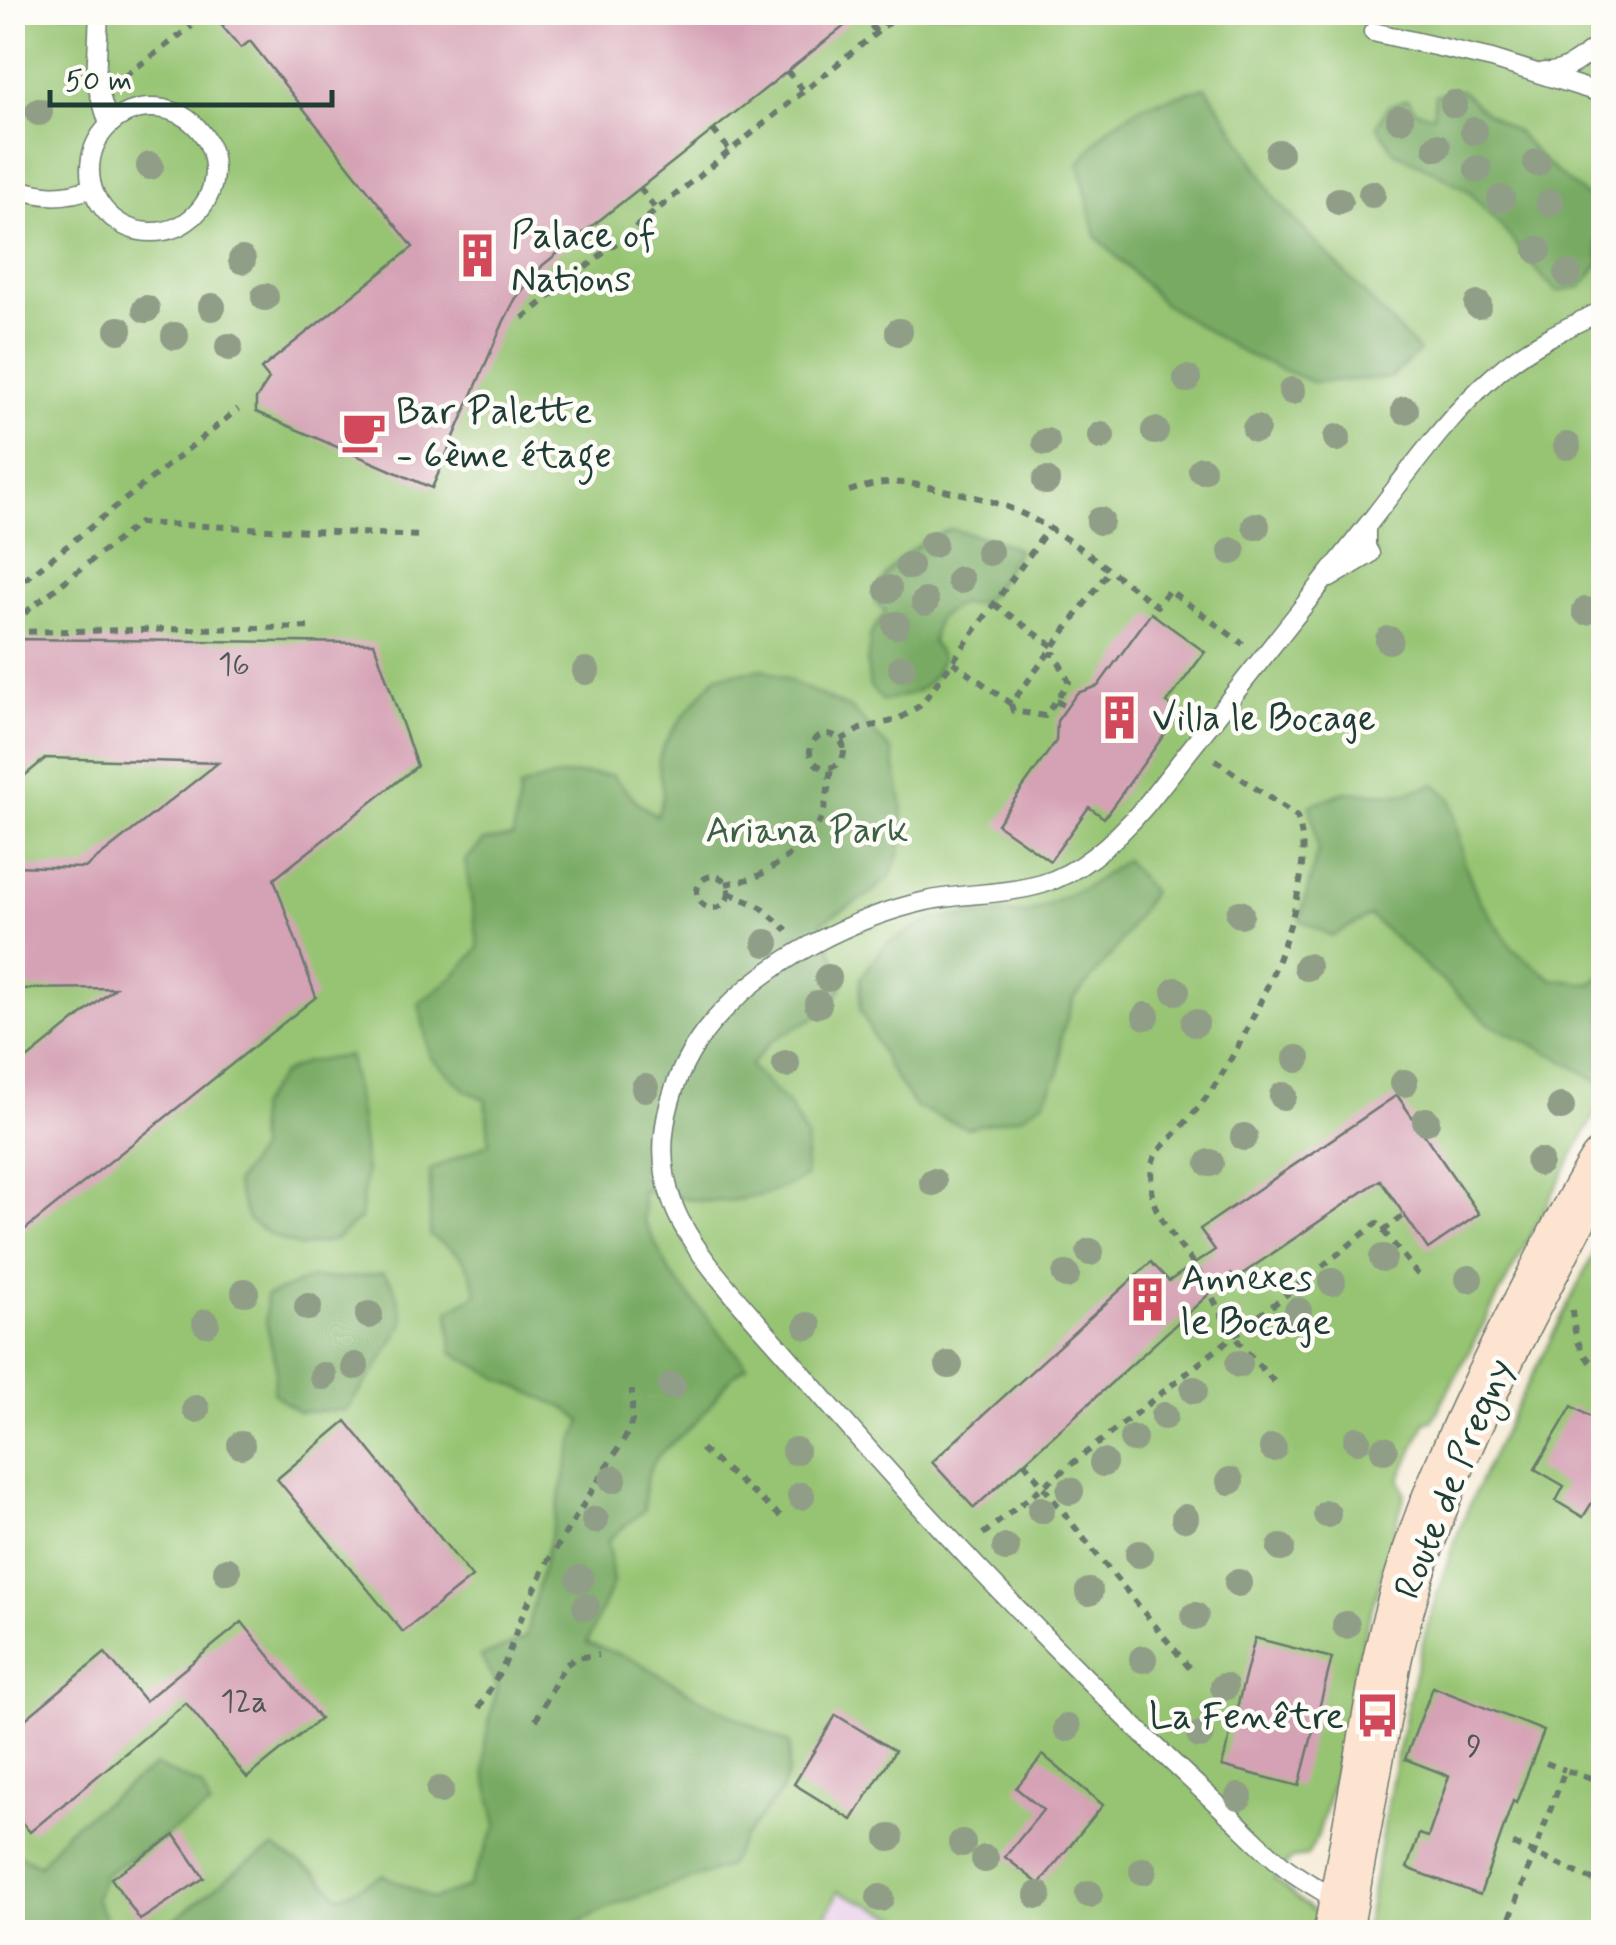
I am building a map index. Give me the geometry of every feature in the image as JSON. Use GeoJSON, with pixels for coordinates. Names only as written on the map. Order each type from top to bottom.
{"type":"FeatureCollection","features":[{"type":"Feature","properties":{"kind":"street","name":"Route de Pregny"},"geometry":{"type":"LineString","coordinates":[[1340,1918],[1387,1660],[1426,1522],[1484,1387],[1604,1162]]}},
{"type":"Feature","properties":{"kind":"lane"},"geometry":{"type":"LineString","coordinates":[[99,12],[96,82],[109,125]]}},
{"type":"Feature","properties":{"kind":"lane"},"geometry":{"type":"LineString","coordinates":[[1373,32],[1450,48],[1604,94]]}},
{"type":"Feature","properties":{"kind":"lane"},"geometry":{"type":"LineString","coordinates":[[1533,72],[1552,73],[1604,41]]}},
{"type":"Feature","properties":{"kind":"lane"},"geometry":{"type":"LineString","coordinates":[[1578,60],[1573,72],[1584,87]]}},
{"type":"Feature","properties":{"kind":"lane"},"geometry":{"type":"LineString","coordinates":[[160,108],[180,114],[208,142],[214,162],[213,182],[206,201],[194,217],[176,228],[136,230],[116,222],[101,207],[92,188],[89,167],[94,146],[109,125],[127,113],[160,108]]}},
{"type":"Feature","properties":{"kind":"lane"},"geometry":{"type":"LineString","coordinates":[[12,187],[62,197],[92,188]]}},
{"type":"Feature","properties":{"kind":"lane"},"geometry":{"type":"LineString","coordinates":[[1340,1918],[1072,1664],[859,1439],[715,1272],[672,1204],[663,1162],[670,1102],[694,1046],[719,1014],[750,986],[802,951],[874,916],[923,902],[1046,883],[1074,869],[1127,828],[1462,405],[1499,370],[1563,329],[1604,310]]}},
{"type":"Feature","properties":{"kind":"lane"},"geometry":{"type":"LineString","coordinates":[[1318,588],[1370,554],[1366,527]]}},
{"type":"Feature","properties":{"kind":"path"},"geometry":{"type":"LineString","coordinates":[[523,318],[902,12]]}},
{"type":"Feature","properties":{"kind":"path"},"geometry":{"type":"LineString","coordinates":[[861,13],[877,32]]}},
{"type":"Feature","properties":{"kind":"path"},"geometry":{"type":"LineString","coordinates":[[127,113],[118,87],[121,80],[192,26]]}},
{"type":"Feature","properties":{"kind":"path"},"geometry":{"type":"LineString","coordinates":[[12,32],[23,46]]}},
{"type":"Feature","properties":{"kind":"path"},"geometry":{"type":"LineString","coordinates":[[787,71],[804,91]]}},
{"type":"Feature","properties":{"kind":"path"},"geometry":{"type":"LineString","coordinates":[[713,130],[730,151]]}},
{"type":"Feature","properties":{"kind":"path"},"geometry":{"type":"LineString","coordinates":[[640,188],[657,210]]}},
{"type":"Feature","properties":{"kind":"path"},"geometry":{"type":"LineString","coordinates":[[12,590],[238,409]]}},
{"type":"Feature","properties":{"kind":"path"},"geometry":{"type":"LineString","coordinates":[[849,491],[876,482],[902,482],[1002,505],[1049,528],[1158,606],[1169,590],[1261,658]]}},
{"type":"Feature","properties":{"kind":"path"},"geometry":{"type":"LineString","coordinates":[[12,623],[139,524],[421,536]]}},
{"type":"Feature","properties":{"kind":"path"},"geometry":{"type":"LineString","coordinates":[[841,740],[860,729],[897,720],[921,705],[1049,528]]}},
{"type":"Feature","properties":{"kind":"path"},"geometry":{"type":"LineString","coordinates":[[1011,704],[1109,571]]}},
{"type":"Feature","properties":{"kind":"path"},"geometry":{"type":"LineString","coordinates":[[953,662],[1011,704],[1013,712],[1045,716],[1056,701],[1069,682],[1055,654],[994,604]]}},
{"type":"Feature","properties":{"kind":"path"},"geometry":{"type":"LineString","coordinates":[[12,632],[316,627]]}},
{"type":"Feature","properties":{"kind":"path"},"geometry":{"type":"LineString","coordinates":[[1056,701],[1066,708]]}},
{"type":"Feature","properties":{"kind":"path"},"geometry":{"type":"LineString","coordinates":[[821,734],[832,734],[841,740],[845,751],[841,762],[831,768],[815,763],[812,758],[810,747],[821,734]]}},
{"type":"Feature","properties":{"kind":"path"},"geometry":{"type":"LineString","coordinates":[[1193,745],[1298,817],[1304,859],[1277,964],[1214,1087],[1154,1158],[1151,1188],[1159,1218],[1200,1272],[1234,1336],[1278,1387]]}},
{"type":"Feature","properties":{"kind":"path"},"geometry":{"type":"LineString","coordinates":[[726,884],[770,870],[818,825],[831,768]]}},
{"type":"Feature","properties":{"kind":"path"},"geometry":{"type":"LineString","coordinates":[[718,877],[726,884],[729,893],[725,903],[716,908],[706,906],[698,898],[703,880],[718,877]]}},
{"type":"Feature","properties":{"kind":"path"},"geometry":{"type":"LineString","coordinates":[[729,893],[761,907],[784,924],[802,951]]}},
{"type":"Feature","properties":{"kind":"path"},"geometry":{"type":"LineString","coordinates":[[1383,1231],[1404,1215]]}},
{"type":"Feature","properties":{"kind":"path"},"geometry":{"type":"LineString","coordinates":[[962,1550],[1377,1223],[1420,1277]]}},
{"type":"Feature","properties":{"kind":"path"},"geometry":{"type":"LineString","coordinates":[[1572,1307],[1574,1334],[1591,1365],[1604,1372]]}},
{"type":"Feature","properties":{"kind":"path"},"geometry":{"type":"LineString","coordinates":[[479,1708],[505,1663],[547,1563],[628,1433],[632,1390]]}},
{"type":"Feature","properties":{"kind":"path"},"geometry":{"type":"LineString","coordinates":[[700,1449],[785,1520]]}},
{"type":"Feature","properties":{"kind":"path"},"geometry":{"type":"LineString","coordinates":[[1024,1462],[1192,1671]]}},
{"type":"Feature","properties":{"kind":"path"},"geometry":{"type":"LineString","coordinates":[[536,1720],[564,1666],[576,1658],[598,1654]]}},
{"type":"Feature","properties":{"kind":"path"},"geometry":{"type":"LineString","coordinates":[[1594,1718],[1604,1720]]}},
{"type":"Feature","properties":{"kind":"path"},"geometry":{"type":"LineString","coordinates":[[1546,1763],[1604,1782]]}},
{"type":"Feature","properties":{"kind":"path"},"geometry":{"type":"LineString","coordinates":[[1535,1932],[1509,1921],[1565,1770]]}},
{"type":"Feature","properties":{"kind":"path"},"geometry":{"type":"LineString","coordinates":[[1513,1844],[1604,1885]]}},
{"type":"Feature","properties":{"kind":"shaded area"},"geometry":{"type":"Polygon","coordinates":[[[838,1891],[934,1932],[819,1932],[838,1891]]]}},
{"type":"Feature","properties":{"kind":"green space","name":"Ariana Park"},"geometry":{"type":"Polygon","coordinates":[[[12,13],[1603,13],[1603,1099],[1432,1421],[1426,1421],[1400,1479],[1405,1494],[1356,1663],[1343,1743],[1318,1835],[1307,1856],[1292,1858],[1274,1879],[1323,1919],[1320,1932],[934,1932],[838,1891],[819,1932],[13,1932],[12,13]]]}},
{"type":"Feature","properties":{"kind":"green space"},"geometry":{"type":"Polygon","coordinates":[[[1206,87],[1275,199],[1419,352],[1390,378],[1312,382],[1245,354],[1164,304],[1096,236],[1079,163],[1107,129],[1142,106],[1206,87]]]}},
{"type":"Feature","properties":{"kind":"green space"},"geometry":{"type":"Polygon","coordinates":[[[1461,90],[1481,109],[1519,134],[1544,162],[1592,201],[1603,194],[1603,241],[1597,242],[1600,263],[1581,287],[1557,292],[1468,191],[1394,152],[1377,125],[1388,106],[1407,99],[1417,111],[1433,115],[1435,95],[1461,90]]]}},
{"type":"Feature","properties":{"kind":"green space"},"geometry":{"type":"Polygon","coordinates":[[[950,529],[1018,550],[990,595],[977,604],[958,604],[937,619],[932,642],[942,658],[926,685],[883,701],[870,687],[867,664],[871,633],[886,611],[875,603],[878,590],[883,578],[902,557],[950,529]]]}},
{"type":"Feature","properties":{"kind":"green space"},"geometry":{"type":"Polygon","coordinates":[[[764,669],[853,710],[892,752],[902,802],[900,852],[890,877],[867,896],[821,922],[844,984],[828,1010],[771,1041],[750,1066],[790,1107],[807,1138],[805,1177],[744,1199],[697,1200],[642,1190],[644,1221],[671,1274],[747,1366],[733,1376],[692,1426],[661,1453],[648,1474],[644,1510],[608,1540],[613,1583],[587,1643],[635,1660],[704,1701],[790,1744],[788,1774],[780,1794],[744,1837],[727,1867],[614,1905],[559,1932],[158,1932],[247,1863],[274,1848],[316,1873],[340,1897],[383,1875],[433,1899],[468,1887],[497,1825],[485,1773],[485,1743],[497,1686],[481,1657],[525,1638],[582,1421],[567,1409],[452,1352],[449,1311],[477,1294],[462,1258],[430,1236],[430,1170],[489,1143],[486,1100],[467,1091],[430,1057],[419,1003],[453,977],[479,948],[465,861],[484,841],[513,837],[520,788],[565,776],[612,775],[656,816],[663,794],[661,753],[682,718],[717,676],[764,669]]]}},
{"type":"Feature","properties":{"kind":"green space"},"geometry":{"type":"Polygon","coordinates":[[[1435,784],[1451,799],[1464,862],[1478,898],[1513,949],[1552,979],[1591,984],[1603,974],[1603,1084],[1491,1025],[1370,916],[1332,936],[1300,920],[1318,849],[1310,805],[1345,792],[1402,794],[1435,784]]]}},
{"type":"Feature","properties":{"kind":"green space"},"geometry":{"type":"Polygon","coordinates":[[[1125,860],[1152,892],[1115,950],[1074,999],[1061,1036],[1060,1070],[1044,1101],[1022,1116],[967,1128],[915,1107],[888,1067],[860,1009],[861,977],[886,944],[934,919],[1030,913],[1088,886],[1125,860]]]}},
{"type":"Feature","properties":{"kind":"green space"},"geometry":{"type":"Polygon","coordinates":[[[349,1056],[366,1171],[360,1219],[334,1240],[300,1247],[248,1220],[235,1184],[258,1150],[257,1108],[281,1074],[306,1062],[349,1056]]]}},
{"type":"Feature","properties":{"kind":"green space"},"geometry":{"type":"Polygon","coordinates":[[[1603,1235],[1603,1932],[1365,1932],[1401,1735],[1439,1589],[1486,1469],[1603,1235]]]}},
{"type":"Feature","properties":{"kind":"green space"},"geometry":{"type":"Polygon","coordinates":[[[383,1273],[393,1284],[405,1321],[380,1363],[346,1410],[298,1412],[273,1393],[276,1367],[266,1321],[266,1296],[311,1278],[383,1273]]]}},
{"type":"Feature","properties":{"kind":"green space"},"geometry":{"type":"Polygon","coordinates":[[[155,1766],[202,1786],[210,1807],[104,1875],[95,1898],[110,1926],[121,1932],[13,1932],[13,1852],[40,1865],[66,1831],[155,1766]]]}},
{"type":"Feature","properties":{"kind":"building","name":"Palace of Nations"},"geometry":{"type":"Polygon","coordinates":[[[228,12],[862,12],[543,265],[516,298],[504,321],[432,488],[256,412],[256,399],[269,379],[261,369],[413,247],[250,41],[241,48],[222,26],[232,18],[228,12]]]}},
{"type":"Feature","properties":{"kind":"building","name":"Villa le Bocage"},"geometry":{"type":"Polygon","coordinates":[[[1151,613],[1205,652],[1167,703],[1180,713],[1104,818],[1089,807],[1050,861],[997,824],[1056,741],[1057,721],[1077,693],[1098,686],[1151,613]]]}},
{"type":"Feature","properties":{"kind":"building"},"geometry":{"type":"Polygon","coordinates":[[[12,639],[374,643],[417,766],[274,879],[316,997],[12,1240],[12,1071],[115,988],[12,989],[12,866],[85,868],[218,763],[46,758],[12,786],[12,639]]]}},
{"type":"Feature","properties":{"kind":"building","name":"Annexes le Bocage"},"geometry":{"type":"Polygon","coordinates":[[[1397,1095],[1479,1214],[1428,1249],[1380,1180],[1235,1279],[1231,1274],[974,1508],[932,1462],[1151,1262],[1169,1281],[1215,1250],[1200,1229],[1397,1095]]]}},
{"type":"Feature","properties":{"kind":"building"},"geometry":{"type":"Polygon","coordinates":[[[1572,1406],[1604,1425],[1604,1508],[1593,1501],[1583,1517],[1556,1501],[1564,1486],[1535,1469],[1572,1406]]]}},
{"type":"Feature","properties":{"kind":"building"},"geometry":{"type":"Polygon","coordinates":[[[346,1421],[472,1577],[403,1632],[277,1479],[346,1421]]]}},
{"type":"Feature","properties":{"kind":"building"},"geometry":{"type":"Polygon","coordinates":[[[242,1622],[320,1719],[247,1778],[186,1703],[30,1832],[12,1811],[12,1730],[105,1653],[145,1701],[242,1622]]]}},
{"type":"Feature","properties":{"kind":"building"},"geometry":{"type":"Polygon","coordinates":[[[1255,1638],[1332,1658],[1299,1786],[1222,1766],[1255,1638]]]}},
{"type":"Feature","properties":{"kind":"building"},"geometry":{"type":"Polygon","coordinates":[[[1433,1687],[1544,1731],[1516,1803],[1513,1801],[1480,1895],[1407,1868],[1419,1834],[1428,1837],[1449,1776],[1405,1759],[1433,1687]]]}},
{"type":"Feature","properties":{"kind":"building"},"geometry":{"type":"Polygon","coordinates":[[[836,1715],[895,1751],[852,1820],[794,1784],[836,1715]]]}},
{"type":"Feature","properties":{"kind":"building"},"geometry":{"type":"Polygon","coordinates":[[[1043,1755],[1103,1805],[1039,1884],[1005,1857],[1043,1810],[1016,1788],[1043,1755]]]}},
{"type":"Feature","properties":{"kind":"building"},"geometry":{"type":"Polygon","coordinates":[[[175,1835],[204,1878],[140,1920],[111,1878],[175,1835]]]}},
{"type":"Feature","properties":{"kind":"place","name":"Palace of Nations"},"geometry":{"type":"Point","coordinates":[478,256]}},
{"type":"Feature","properties":{"kind":"place","name":"Bar Palette - 6ème étage"},"geometry":{"type":"Point","coordinates":[363,432]}},
{"type":"Feature","properties":{"kind":"place","name":"Villa le Bocage"},"geometry":{"type":"Point","coordinates":[1119,717]}},
{"type":"Feature","properties":{"kind":"place","name":"Annexes le Bocage"},"geometry":{"type":"Point","coordinates":[1148,1299]}},
{"type":"Feature","properties":{"kind":"place","name":"La Fenêtre"},"geometry":{"type":"Point","coordinates":[1377,1715]}}]}
